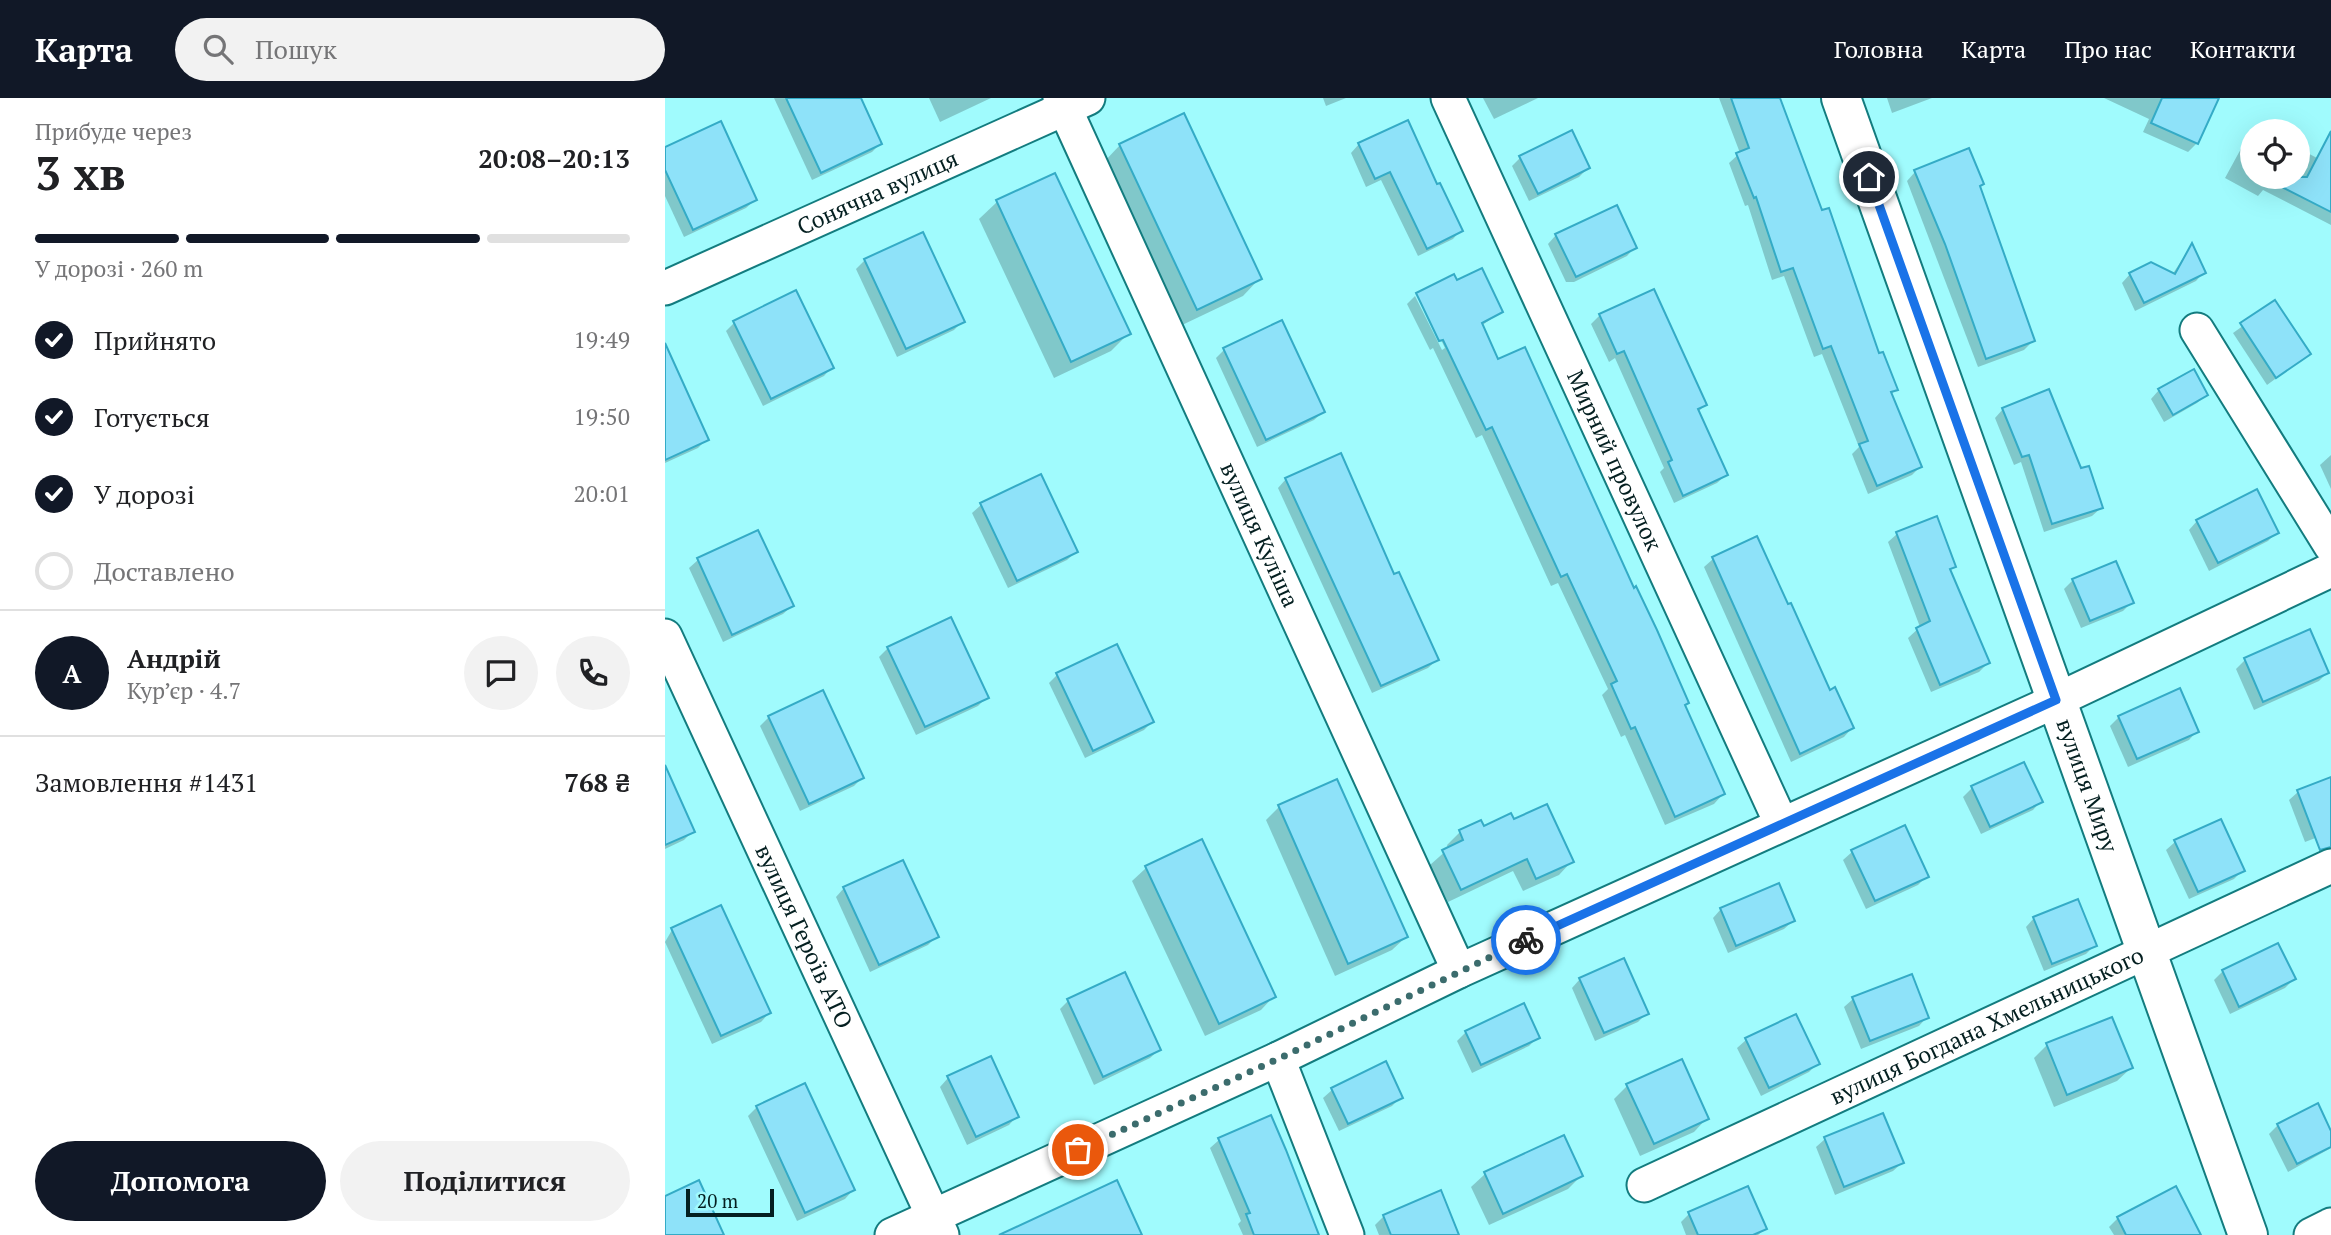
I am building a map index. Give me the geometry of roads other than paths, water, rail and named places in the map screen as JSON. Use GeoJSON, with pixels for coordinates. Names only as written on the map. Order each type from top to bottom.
{"type":"FeatureCollection","features":[{"type":"Feature","properties":{"kind":"street","name":"Мирний провулок"},"geometry":{"type":"LineString","coordinates":[[1448,98],[1781,824]]}},
{"type":"Feature","properties":{"kind":"street","name":"вулиця Миру"},"geometry":{"type":"LineString","coordinates":[[1841,98],[2248,1235]]}},
{"type":"Feature","properties":{"kind":"street","name":"Сонячна вулиця"},"geometry":{"type":"LineString","coordinates":[[665,288],[1072,101]]}},
{"type":"Feature","properties":{"kind":"street","name":"вулиця Куліша"},"geometry":{"type":"LineString","coordinates":[[1072,101],[1458,971]]}},
{"type":"Feature","properties":{"kind":"street"},"geometry":{"type":"LineString","coordinates":[[2197,330],[2331,546]]}},
{"type":"Feature","properties":{"kind":"street"},"geometry":{"type":"LineString","coordinates":[[892,1235],[938,1226],[1458,971],[2056,700],[2331,569]]}},
{"type":"Feature","properties":{"kind":"street","name":"вулиця Героїв АТО"},"geometry":{"type":"LineString","coordinates":[[665,636],[938,1226]]}},
{"type":"Feature","properties":{"kind":"street","name":"вулиця Богдана Хмельницького"},"geometry":{"type":"LineString","coordinates":[[1644,1185],[2331,866]]}},
{"type":"Feature","properties":{"kind":"street"},"geometry":{"type":"LineString","coordinates":[[1278,1059],[1347,1235]]}},
{"type":"Feature","properties":{"kind":"street"},"geometry":{"type":"LineString","coordinates":[[2311,1235],[2331,1225]]}}]}
